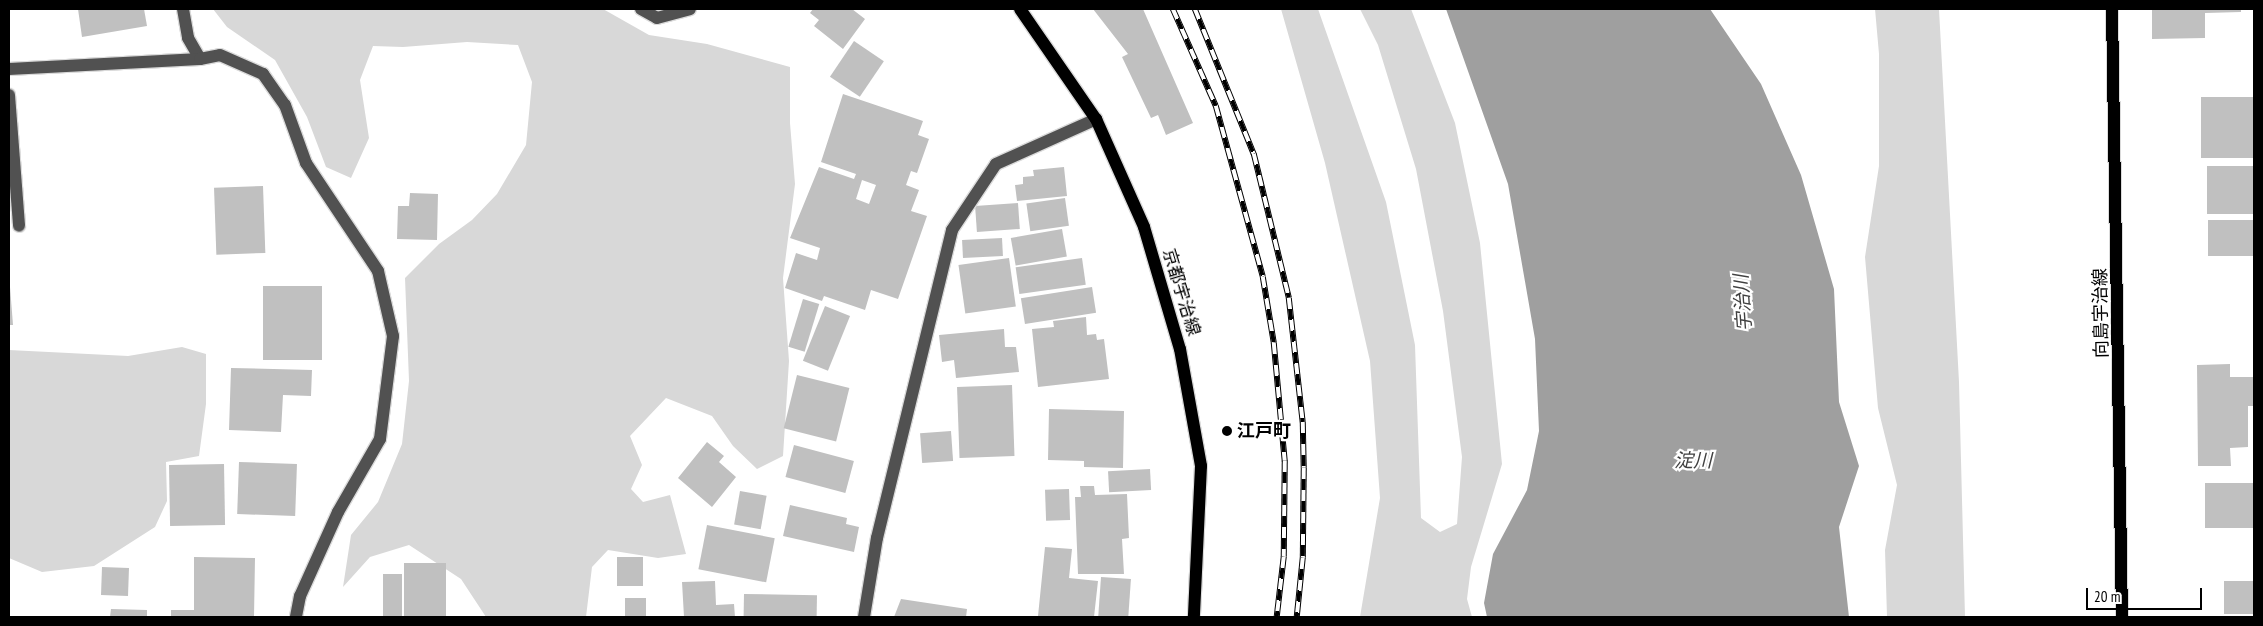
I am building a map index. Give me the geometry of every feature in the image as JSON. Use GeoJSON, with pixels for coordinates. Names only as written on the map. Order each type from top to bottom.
{"type":"FeatureCollection","features":[{"type":"Feature","properties":{"kind":"main road","name":"京都宇治線"},"geometry":{"type":"LineString","coordinates":[[1020,9],[1096,120],[1144,227],[1180,349],[1201,466],[1194,617]]}},
{"type":"Feature","properties":{"kind":"main road","name":"向島宇治線"},"geometry":{"type":"LineString","coordinates":[[2112,9],[2122,617]]}},
{"type":"Feature","properties":{"kind":"street"},"geometry":{"type":"LineString","coordinates":[[183,9],[188,38],[200,59]]}},
{"type":"Feature","properties":{"kind":"street"},"geometry":{"type":"LineString","coordinates":[[641,9],[657,18],[690,9]]}},
{"type":"Feature","properties":{"kind":"street"},"geometry":{"type":"LineString","coordinates":[[9,69],[200,59],[220,55],[263,74],[285,105],[306,163],[378,271],[393,336],[380,439],[338,512],[300,596],[296,617]]}},
{"type":"Feature","properties":{"kind":"street"},"geometry":{"type":"LineString","coordinates":[[9,95],[19,226]]}},
{"type":"Feature","properties":{"kind":"street"},"geometry":{"type":"LineString","coordinates":[[864,617],[877,538],[952,230],[996,164],[1096,120]]}},
{"type":"Feature","properties":{"kind":"shaded area"},"geometry":{"type":"Polygon","coordinates":[[[213,9],[603,9],[649,35],[707,44],[790,67],[790,123],[795,184],[783,278],[789,361],[783,456],[757,469],[733,446],[712,416],[666,398],[630,436],[642,465],[631,489],[643,502],[670,495],[686,554],[658,558],[608,550],[592,567],[586,617],[486,617],[461,579],[409,545],[370,557],[343,587],[351,535],[378,502],[402,444],[409,381],[405,278],[439,244],[472,220],[497,194],[526,145],[532,82],[518,45],[467,42],[403,47],[373,46],[360,80],[369,138],[351,178],[326,167],[307,117],[275,60],[227,27],[213,9]]]}},
{"type":"Feature","properties":{"kind":"shaded area"},"geometry":{"type":"Polygon","coordinates":[[[1281,9],[1318,9],[1386,202],[1415,345],[1421,518],[1440,532],[1457,524],[1462,457],[1443,311],[1416,169],[1378,45],[1360,9],[1411,9],[1455,123],[1480,243],[1502,464],[1471,567],[1467,599],[1472,617],[1360,617],[1380,498],[1370,361],[1325,163],[1281,9]]]}},
{"type":"Feature","properties":{"kind":"shaded area"},"geometry":{"type":"Polygon","coordinates":[[[1875,9],[1939,9],[1959,382],[1965,617],[1887,617],[1885,550],[1897,485],[1878,408],[1865,257],[1879,166],[1879,54],[1875,9]]]}},
{"type":"Feature","properties":{"kind":"shaded area"},"geometry":{"type":"Polygon","coordinates":[[[182,347],[206,354],[206,404],[199,456],[166,462],[167,501],[155,527],[94,566],[42,572],[9,558],[9,350],[128,356],[182,347]]]}},
{"type":"Feature","properties":{"kind":"water","name":"淀川"},"geometry":{"type":"Polygon","coordinates":[[[1446,9],[1710,9],[1761,84],[1801,175],[1834,289],[1839,402],[1859,466],[1839,527],[1849,617],[1487,617],[1484,603],[1493,554],[1527,490],[1539,431],[1535,339],[1508,184],[1446,9]]]}},
{"type":"Feature","properties":{"kind":"building"},"geometry":{"type":"Polygon","coordinates":[[[78,9],[144,9],[147,26],[82,37],[78,9]]]}},
{"type":"Feature","properties":{"kind":"building"},"geometry":{"type":"Polygon","coordinates":[[[813,9],[852,9],[865,19],[843,49],[814,26],[819,20],[810,13],[813,9]]]}},
{"type":"Feature","properties":{"kind":"building"},"geometry":{"type":"Polygon","coordinates":[[[1093,9],[1143,9],[1193,123],[1166,135],[1158,115],[1151,118],[1122,57],[1128,54],[1093,9]]]}},
{"type":"Feature","properties":{"kind":"building"},"geometry":{"type":"Polygon","coordinates":[[[2152,9],[2241,9],[2241,12],[2205,13],[2205,38],[2152,39],[2152,9]]]}},
{"type":"Feature","properties":{"kind":"building"},"geometry":{"type":"Polygon","coordinates":[[[854,41],[884,61],[860,97],[830,77],[854,41]]]}},
{"type":"Feature","properties":{"kind":"building"},"geometry":{"type":"Polygon","coordinates":[[[843,94],[923,121],[918,135],[929,139],[917,173],[911,171],[906,185],[919,190],[911,211],[927,216],[898,299],[871,290],[865,310],[824,296],[822,301],[785,288],[796,253],[817,260],[820,248],[790,238],[819,167],[854,179],[856,174],[821,162],[843,94]],[[862,180],[856,199],[869,204],[876,185],[862,180]]]}},
{"type":"Feature","properties":{"kind":"building"},"geometry":{"type":"Polygon","coordinates":[[[2201,97],[2254,97],[2254,158],[2201,158],[2201,97]]]}},
{"type":"Feature","properties":{"kind":"building"},"geometry":{"type":"Polygon","coordinates":[[[2207,166],[2254,166],[2254,214],[2207,214],[2207,166]]]}},
{"type":"Feature","properties":{"kind":"building"},"geometry":{"type":"Polygon","coordinates":[[[1064,167],[1067,196],[1017,201],[1015,185],[1023,184],[1023,177],[1034,176],[1033,170],[1064,167]]]}},
{"type":"Feature","properties":{"kind":"building"},"geometry":{"type":"Polygon","coordinates":[[[263,186],[265,253],[216,255],[214,188],[263,186]]]}},
{"type":"Feature","properties":{"kind":"building"},"geometry":{"type":"Polygon","coordinates":[[[410,193],[438,194],[437,240],[397,239],[398,206],[409,206],[410,193]]]}},
{"type":"Feature","properties":{"kind":"building"},"geometry":{"type":"Polygon","coordinates":[[[1065,198],[1069,226],[1030,231],[1026,203],[1065,198]]]}},
{"type":"Feature","properties":{"kind":"building"},"geometry":{"type":"Polygon","coordinates":[[[1018,203],[1020,229],[977,232],[975,206],[1018,203]]]}},
{"type":"Feature","properties":{"kind":"building"},"geometry":{"type":"Polygon","coordinates":[[[2208,220],[2254,220],[2254,256],[2208,256],[2208,220]]]}},
{"type":"Feature","properties":{"kind":"building"},"geometry":{"type":"Polygon","coordinates":[[[1062,229],[1067,257],[1016,266],[1011,238],[1062,229]]]}},
{"type":"Feature","properties":{"kind":"building"},"geometry":{"type":"Polygon","coordinates":[[[1002,238],[1003,256],[963,258],[962,240],[1002,238]]]}},
{"type":"Feature","properties":{"kind":"building"},"geometry":{"type":"Polygon","coordinates":[[[1009,258],[1016,307],[965,314],[958,265],[1009,258]]]}},
{"type":"Feature","properties":{"kind":"building"},"geometry":{"type":"Polygon","coordinates":[[[1082,258],[1086,285],[1019,294],[1016,267],[1082,258]]]}},
{"type":"Feature","properties":{"kind":"building"},"geometry":{"type":"Polygon","coordinates":[[[263,286],[322,286],[322,360],[263,360],[263,286]]]}},
{"type":"Feature","properties":{"kind":"building"},"geometry":{"type":"Polygon","coordinates":[[[10,287],[13,325],[9,325],[10,287]]]}},
{"type":"Feature","properties":{"kind":"building"},"geometry":{"type":"Polygon","coordinates":[[[1092,287],[1096,313],[1025,324],[1021,298],[1092,287]]]}},
{"type":"Feature","properties":{"kind":"building"},"geometry":{"type":"Polygon","coordinates":[[[803,299],[819,304],[805,352],[788,347],[803,299]]]}},
{"type":"Feature","properties":{"kind":"building"},"geometry":{"type":"Polygon","coordinates":[[[825,306],[850,316],[828,371],[803,361],[825,306]]]}},
{"type":"Feature","properties":{"kind":"building"},"geometry":{"type":"Polygon","coordinates":[[[1086,317],[1087,335],[1096,334],[1097,340],[1104,339],[1109,379],[1038,387],[1032,329],[1054,327],[1053,321],[1086,317]]]}},
{"type":"Feature","properties":{"kind":"building"},"geometry":{"type":"Polygon","coordinates":[[[1004,329],[1005,347],[1016,347],[1019,372],[956,378],[954,360],[942,362],[939,335],[1004,329]]]}},
{"type":"Feature","properties":{"kind":"building"},"geometry":{"type":"Polygon","coordinates":[[[2230,364],[2230,377],[2254,377],[2254,406],[2248,406],[2248,447],[2230,448],[2231,466],[2198,466],[2197,365],[2230,364]]]}},
{"type":"Feature","properties":{"kind":"building"},"geometry":{"type":"Polygon","coordinates":[[[231,368],[312,370],[311,396],[283,395],[281,432],[229,430],[231,368]]]}},
{"type":"Feature","properties":{"kind":"building"},"geometry":{"type":"Polygon","coordinates":[[[797,375],[849,388],[836,441],[784,428],[797,375]]]}},
{"type":"Feature","properties":{"kind":"building"},"geometry":{"type":"Polygon","coordinates":[[[1012,385],[1014,456],[960,458],[957,387],[1012,385]]]}},
{"type":"Feature","properties":{"kind":"building"},"geometry":{"type":"Polygon","coordinates":[[[1049,409],[1124,411],[1123,468],[1084,467],[1084,461],[1048,460],[1049,409]]]}},
{"type":"Feature","properties":{"kind":"building"},"geometry":{"type":"Polygon","coordinates":[[[951,431],[953,461],[922,463],[920,433],[951,431]]]}},
{"type":"Feature","properties":{"kind":"building"},"geometry":{"type":"Polygon","coordinates":[[[707,442],[724,456],[719,462],[736,477],[712,507],[678,478],[707,442]]]}},
{"type":"Feature","properties":{"kind":"building"},"geometry":{"type":"Polygon","coordinates":[[[794,445],[854,461],[845,493],[785,477],[794,445]]]}},
{"type":"Feature","properties":{"kind":"building"},"geometry":{"type":"Polygon","coordinates":[[[239,462],[297,464],[295,516],[237,514],[239,462]]]}},
{"type":"Feature","properties":{"kind":"building"},"geometry":{"type":"Polygon","coordinates":[[[224,464],[225,525],[170,526],[169,465],[224,464]]]}},
{"type":"Feature","properties":{"kind":"building"},"geometry":{"type":"Polygon","coordinates":[[[1150,469],[1151,490],[1109,492],[1108,471],[1150,469]]]}},
{"type":"Feature","properties":{"kind":"building"},"geometry":{"type":"Polygon","coordinates":[[[2205,483],[2254,483],[2254,528],[2205,528],[2205,483]]]}},
{"type":"Feature","properties":{"kind":"building"},"geometry":{"type":"Polygon","coordinates":[[[1080,486],[1094,486],[1095,495],[1127,494],[1129,538],[1122,539],[1124,574],[1078,574],[1075,497],[1081,497],[1080,486]]]}},
{"type":"Feature","properties":{"kind":"building"},"geometry":{"type":"Polygon","coordinates":[[[1069,489],[1070,520],[1046,521],[1045,490],[1069,489]]]}},
{"type":"Feature","properties":{"kind":"building"},"geometry":{"type":"Polygon","coordinates":[[[740,491],[767,496],[761,529],[734,524],[740,491]]]}},
{"type":"Feature","properties":{"kind":"building"},"geometry":{"type":"Polygon","coordinates":[[[790,505],[847,518],[846,524],[859,527],[854,552],[783,536],[790,505]]]}},
{"type":"Feature","properties":{"kind":"building"},"geometry":{"type":"Polygon","coordinates":[[[707,525],[775,538],[766,582],[698,569],[707,525]]]}},
{"type":"Feature","properties":{"kind":"building"},"geometry":{"type":"Polygon","coordinates":[[[1045,547],[1072,549],[1069,578],[1098,581],[1094,617],[1038,616],[1045,547]]]}},
{"type":"Feature","properties":{"kind":"building"},"geometry":{"type":"Polygon","coordinates":[[[194,557],[255,558],[254,617],[171,617],[171,610],[194,610],[194,557]]]}},
{"type":"Feature","properties":{"kind":"building"},"geometry":{"type":"Polygon","coordinates":[[[617,557],[643,557],[643,586],[617,586],[617,557]]]}},
{"type":"Feature","properties":{"kind":"building"},"geometry":{"type":"Polygon","coordinates":[[[404,563],[446,563],[446,617],[404,617],[404,563]]]}},
{"type":"Feature","properties":{"kind":"building"},"geometry":{"type":"Polygon","coordinates":[[[102,567],[129,568],[128,596],[101,595],[102,567]]]}},
{"type":"Feature","properties":{"kind":"building"},"geometry":{"type":"Polygon","coordinates":[[[383,574],[402,574],[402,617],[383,617],[383,574]]]}},
{"type":"Feature","properties":{"kind":"building"},"geometry":{"type":"Polygon","coordinates":[[[1101,577],[1131,579],[1128,617],[1098,617],[1101,577]]]}},
{"type":"Feature","properties":{"kind":"building"},"geometry":{"type":"Polygon","coordinates":[[[715,581],[716,605],[734,604],[735,617],[684,617],[682,582],[715,581]]]}},
{"type":"Feature","properties":{"kind":"building"},"geometry":{"type":"Polygon","coordinates":[[[2224,581],[2254,581],[2254,614],[2224,614],[2224,581]]]}},
{"type":"Feature","properties":{"kind":"building"},"geometry":{"type":"Polygon","coordinates":[[[744,594],[817,595],[817,617],[744,617],[744,594]]]}},
{"type":"Feature","properties":{"kind":"building"},"geometry":{"type":"Polygon","coordinates":[[[625,598],[646,598],[646,617],[625,617],[625,598]]]}},
{"type":"Feature","properties":{"kind":"building"},"geometry":{"type":"Polygon","coordinates":[[[901,599],[967,609],[966,617],[894,617],[901,599]]]}},
{"type":"Feature","properties":{"kind":"building"},"geometry":{"type":"Polygon","coordinates":[[[111,609],[147,610],[147,617],[110,617],[111,609]]]}},
{"type":"Feature","properties":{"kind":"railway"},"geometry":{"type":"LineString","coordinates":[[1173,9],[1216,106],[1263,277],[1274,343],[1285,461],[1284,557],[1277,617]]}},
{"type":"Feature","properties":{"kind":"railway"},"geometry":{"type":"LineString","coordinates":[[1195,9],[1254,154],[1289,298],[1303,422],[1303,558],[1297,617]]}},
{"type":"Feature","properties":{"kind":"place","name":"江戸町"},"geometry":{"type":"Point","coordinates":[1227,431]}},
{"type":"Feature","properties":{"kind":"water label","name":"宇治川"},"geometry":{"type":"Point","coordinates":[1743,303]}}]}
